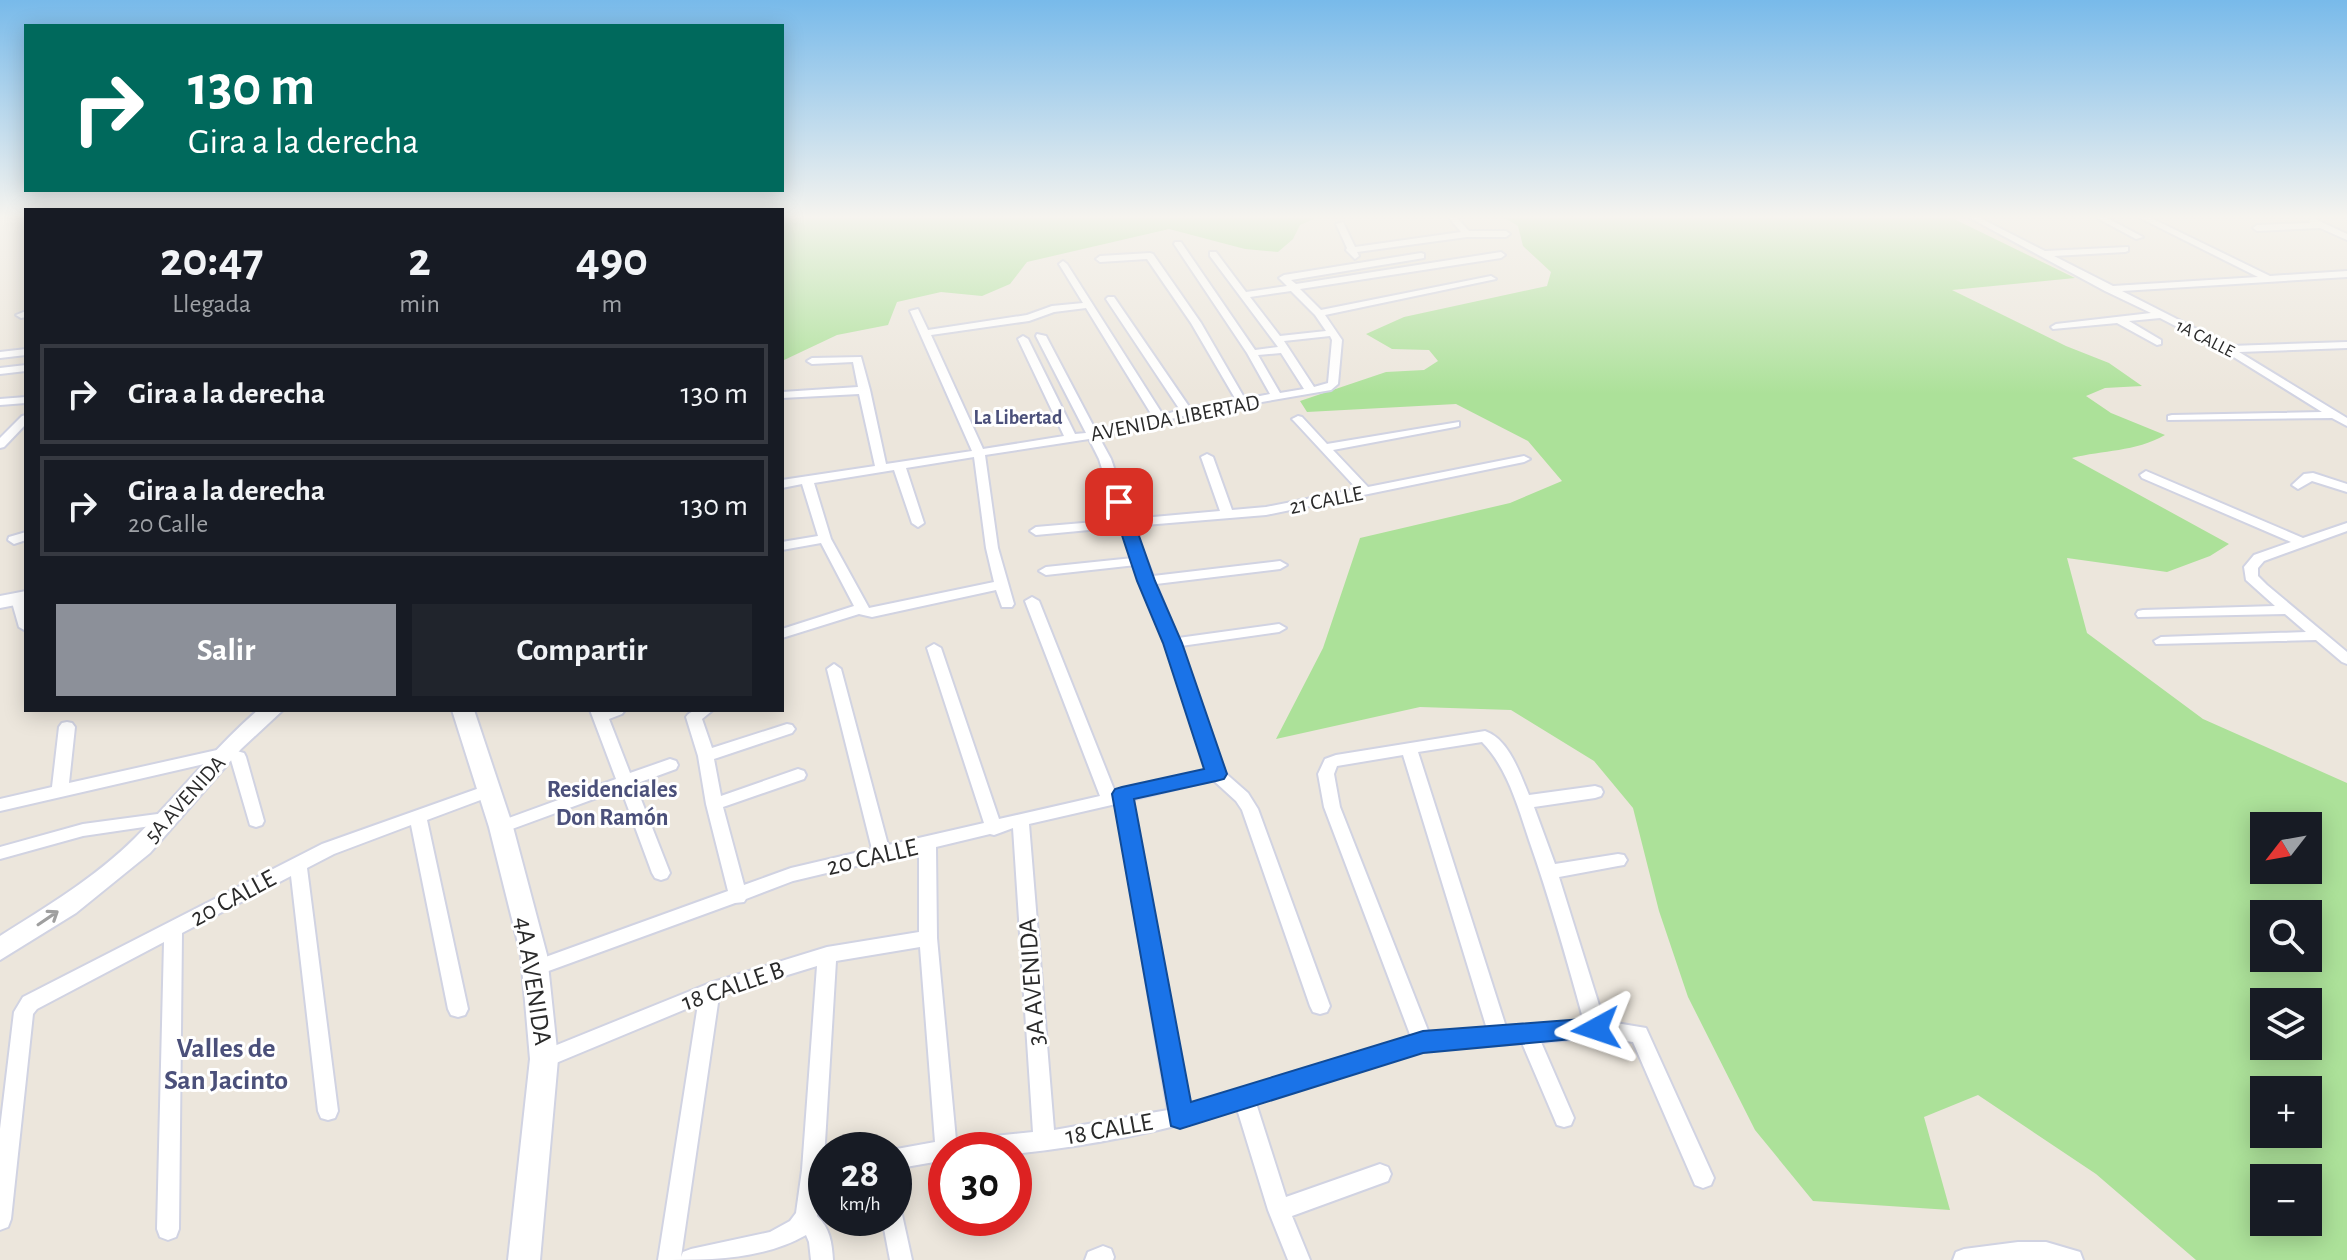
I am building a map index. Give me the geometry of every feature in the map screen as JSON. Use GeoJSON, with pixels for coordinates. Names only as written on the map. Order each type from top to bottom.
{"type":"FeatureCollection","features":[{"type":"Feature","properties":{"kind":"street"},"geometry":{"type":"LineString","coordinates":[[1071,277],[1160,419]]}},
{"type":"Feature","properties":{"kind":"street"},"geometry":{"type":"LineString","coordinates":[[1163,277],[1196,323],[1242,402]]}},
{"type":"Feature","properties":{"kind":"street"},"geometry":{"type":"LineString","coordinates":[[1200,277],[1252,353],[1277,397]]}},
{"type":"Feature","properties":{"kind":"street"},"geometry":{"type":"LineString","coordinates":[[1231,277],[1312,392]]}},
{"type":"Feature","properties":{"kind":"street"},"geometry":{"type":"LineString","coordinates":[[1277,339],[1333,333],[1319,313],[1293,289],[1286,277]]}},
{"type":"Feature","properties":{"kind":"street"},"geometry":{"type":"LineString","coordinates":[[1246,295],[1368,277]]}},
{"type":"Feature","properties":{"kind":"street","name":"1A CALLE"},"geometry":{"type":"LineString","coordinates":[[2084,277],[2228,349],[2347,423]]}},
{"type":"Feature","properties":{"kind":"street"},"geometry":{"type":"LineString","coordinates":[[2264,277],[2269,279]]}},
{"type":"Feature","properties":{"kind":"street"},"geometry":{"type":"LineString","coordinates":[[2107,289],[2303,277]]}},
{"type":"Feature","properties":{"kind":"street"},"geometry":{"type":"LineString","coordinates":[[1319,313],[1491,279]]}},
{"type":"Feature","properties":{"kind":"street"},"geometry":{"type":"LineString","coordinates":[[1111,299],[1187,412]]}},
{"type":"Feature","properties":{"kind":"street"},"geometry":{"type":"LineString","coordinates":[[925,333],[1029,318],[1052,309],[1088,305]]}},
{"type":"Feature","properties":{"kind":"street"},"geometry":{"type":"LineString","coordinates":[[915,311],[979,453],[1000,585],[1007,604]]}},
{"type":"Feature","properties":{"kind":"street"},"geometry":{"type":"LineString","coordinates":[[2056,327],[2159,315]]}},
{"type":"Feature","properties":{"kind":"street"},"geometry":{"type":"LineString","coordinates":[[2118,319],[2157,342]]}},
{"type":"Feature","properties":{"kind":"street","name":"AVENIDA LIBERTAD"},"geometry":{"type":"LineString","coordinates":[[784,484],[1093,435],[1187,412],[1312,392],[1331,386],[1338,343],[1333,333]]}},
{"type":"Feature","properties":{"kind":"street"},"geometry":{"type":"LineString","coordinates":[[1041,336],[1105,459],[1146,581],[1173,643],[1216,774],[1242,797],[1250,809],[1320,1006]]}},
{"type":"Feature","properties":{"kind":"street"},"geometry":{"type":"LineString","coordinates":[[1023,339],[1071,438]]}},
{"type":"Feature","properties":{"kind":"street"},"geometry":{"type":"LineString","coordinates":[[2228,349],[2347,345]]}},
{"type":"Feature","properties":{"kind":"street"},"geometry":{"type":"LineString","coordinates":[[1252,353],[1283,350]]}},
{"type":"Feature","properties":{"kind":"street"},"geometry":{"type":"LineString","coordinates":[[0,355],[24,352]]}},
{"type":"Feature","properties":{"kind":"street"},"geometry":{"type":"LineString","coordinates":[[812,361],[857,359],[881,468]]}},
{"type":"Feature","properties":{"kind":"street"},"geometry":{"type":"LineString","coordinates":[[0,371],[24,368]]}},
{"type":"Feature","properties":{"kind":"street"},"geometry":{"type":"LineString","coordinates":[[784,395],[865,390]]}},
{"type":"Feature","properties":{"kind":"street"},"geometry":{"type":"LineString","coordinates":[[0,402],[24,400]]}},
{"type":"Feature","properties":{"kind":"street"},"geometry":{"type":"LineString","coordinates":[[2172,418],[2334,415]]}},
{"type":"Feature","properties":{"kind":"street"},"geometry":{"type":"LineString","coordinates":[[1298,419],[1366,492]]}},
{"type":"Feature","properties":{"kind":"street"},"geometry":{"type":"LineString","coordinates":[[0,445],[24,420]]}},
{"type":"Feature","properties":{"kind":"street"},"geometry":{"type":"LineString","coordinates":[[1323,448],[1455,424]]}},
{"type":"Feature","properties":{"kind":"street"},"geometry":{"type":"LineString","coordinates":[[1207,457],[1227,515]]}},
{"type":"Feature","properties":{"kind":"street","name":"21 CALLE"},"geometry":{"type":"LineString","coordinates":[[1036,531],[1227,515],[1366,492],[1524,459]]}},
{"type":"Feature","properties":{"kind":"street"},"geometry":{"type":"LineString","coordinates":[[899,466],[918,523]]}},
{"type":"Feature","properties":{"kind":"street"},"geometry":{"type":"LineString","coordinates":[[2146,475],[2301,542]]}},
{"type":"Feature","properties":{"kind":"street"},"geometry":{"type":"LineString","coordinates":[[2298,485],[2313,477],[2347,488]]}},
{"type":"Feature","properties":{"kind":"street"},"geometry":{"type":"LineString","coordinates":[[807,480],[825,539],[865,610]]}},
{"type":"Feature","properties":{"kind":"street"},"geometry":{"type":"LineString","coordinates":[[2347,527],[2259,558],[2251,567],[2251,577],[2347,659]]}},
{"type":"Feature","properties":{"kind":"street"},"geometry":{"type":"LineString","coordinates":[[784,546],[825,539]]}},
{"type":"Feature","properties":{"kind":"street"},"geometry":{"type":"LineString","coordinates":[[1046,571],[1139,561]]}},
{"type":"Feature","properties":{"kind":"street"},"geometry":{"type":"LineString","coordinates":[[1146,581],[1280,565]]}},
{"type":"Feature","properties":{"kind":"street"},"geometry":{"type":"LineString","coordinates":[[784,633],[865,610],[1000,585]]}},
{"type":"Feature","properties":{"kind":"street"},"geometry":{"type":"LineString","coordinates":[[15,599],[24,622]]}},
{"type":"Feature","properties":{"kind":"street"},"geometry":{"type":"LineString","coordinates":[[1032,601],[1116,796],[1180,1117]]}},
{"type":"Feature","properties":{"kind":"street"},"geometry":{"type":"LineString","coordinates":[[2143,614],[2286,610]]}},
{"type":"Feature","properties":{"kind":"street"},"geometry":{"type":"LineString","coordinates":[[1173,643],[1279,628]]}},
{"type":"Feature","properties":{"kind":"street"},"geometry":{"type":"LineString","coordinates":[[2161,641],[2319,636]]}},
{"type":"Feature","properties":{"kind":"street"},"geometry":{"type":"LineString","coordinates":[[934,648],[994,829]]}},
{"type":"Feature","properties":{"kind":"street"},"geometry":{"type":"LineString","coordinates":[[834,669],[882,854]]}},
{"type":"Feature","properties":{"kind":"street","name":"5A AVENIDA"},"geometry":{"type":"LineString","coordinates":[[0,949],[94,885],[141,847],[246,731],[270,712]]}},
{"type":"Feature","properties":{"kind":"street","name":"4A AVENIDA"},"geometry":{"type":"LineString","coordinates":[[464,712],[501,827],[536,968],[544,1059],[524,1260]]}},
{"type":"Feature","properties":{"kind":"street"},"geometry":{"type":"LineString","coordinates":[[700,712],[714,804],[738,897]]}},
{"type":"Feature","properties":{"kind":"street"},"geometry":{"type":"LineString","coordinates":[[599,713],[661,873]]}},
{"type":"Feature","properties":{"kind":"street"},"geometry":{"type":"LineString","coordinates":[[60,791],[67,727]]}},
{"type":"Feature","properties":{"kind":"street"},"geometry":{"type":"LineString","coordinates":[[706,756],[787,729]]}},
{"type":"Feature","properties":{"kind":"street"},"geometry":{"type":"LineString","coordinates":[[1423,1042],[1332,807],[1326,774],[1331,763],[1491,738],[1524,802],[1549,872],[1596,1029]]}},
{"type":"Feature","properties":{"kind":"street"},"geometry":{"type":"LineString","coordinates":[[1409,750],[1499,1035]]}},
{"type":"Feature","properties":{"kind":"street"},"geometry":{"type":"LineString","coordinates":[[0,805],[226,753],[238,757],[256,821]]}},
{"type":"Feature","properties":{"kind":"street"},"geometry":{"type":"LineString","coordinates":[[501,827],[670,765]]}},
{"type":"Feature","properties":{"kind":"street","name":"20 CALLE"},"geometry":{"type":"LineString","coordinates":[[536,968],[738,897],[791,875],[1021,823],[1116,796],[1216,774]]}},
{"type":"Feature","properties":{"kind":"street"},"geometry":{"type":"LineString","coordinates":[[714,804],[798,775]]}},
{"type":"Feature","properties":{"kind":"street","name":"20 CALLE"},"geometry":{"type":"LineString","coordinates":[[0,1219],[24,1012],[30,1003],[298,864],[360,836],[488,791]]}},
{"type":"Feature","properties":{"kind":"street"},"geometry":{"type":"LineString","coordinates":[[1524,802],[1595,792]]}},
{"type":"Feature","properties":{"kind":"street"},"geometry":{"type":"LineString","coordinates":[[418,817],[458,1009]]}},
{"type":"Feature","properties":{"kind":"street"},"geometry":{"type":"LineString","coordinates":[[0,853],[83,830],[165,819]]}},
{"type":"Feature","properties":{"kind":"street","name":"3A AVENIDA"},"geometry":{"type":"LineString","coordinates":[[1021,823],[1044,1141]]}},
{"type":"Feature","properties":{"kind":"street"},"geometry":{"type":"LineString","coordinates":[[927,844],[928,938],[946,1132]]}},
{"type":"Feature","properties":{"kind":"street"},"geometry":{"type":"LineString","coordinates":[[1549,872],[1618,860]]}},
{"type":"Feature","properties":{"kind":"street"},"geometry":{"type":"LineString","coordinates":[[298,864],[328,1111]]}},
{"type":"Feature","properties":{"kind":"street"},"geometry":{"type":"LineString","coordinates":[[168,1229],[173,929]]}},
{"type":"Feature","properties":{"kind":"street","name":"18 CALLE B"},"geometry":{"type":"LineString","coordinates":[[544,1059],[710,991],[827,955],[928,938]]}},
{"type":"Feature","properties":{"kind":"street"},"geometry":{"type":"LineString","coordinates":[[821,1132],[827,955]]}},
{"type":"Feature","properties":{"kind":"street"},"geometry":{"type":"LineString","coordinates":[[669,1260],[710,991]]}},
{"type":"Feature","properties":{"kind":"street","name":"18 CALLE"},"geometry":{"type":"LineString","coordinates":[[1032,1142],[1180,1117],[1423,1042],[1596,1029],[1639,1034],[1703,1178]]}},
{"type":"Feature","properties":{"kind":"street"},"geometry":{"type":"LineString","coordinates":[[1528,1035],[1564,1118]]}},
{"type":"Feature","properties":{"kind":"street"},"geometry":{"type":"LineString","coordinates":[[1244,1098],[1279,1210],[1299,1260]]}},
{"type":"Feature","properties":{"kind":"street"},"geometry":{"type":"LineString","coordinates":[[1279,1210],[1380,1174]]}},
{"type":"Feature","properties":{"kind":"street"},"geometry":{"type":"LineString","coordinates":[[702,1259],[770,1243],[789,1235],[805,1220],[808,1210]]}},
{"type":"Feature","properties":{"kind":"street"},"geometry":{"type":"LineString","coordinates":[[805,1220],[814,1226],[821,1237],[822,1260]]}},
{"type":"Feature","properties":{"kind":"street"},"geometry":{"type":"LineString","coordinates":[[896,1236],[901,1260]]}},
{"type":"Feature","properties":{"kind":"street"},"geometry":{"type":"LineString","coordinates":[[1964,1260],[2034,1253],[2058,1254],[2072,1260]]}},
{"type":"Feature","properties":{"kind":"green space"},"geometry":{"type":"Polygon","coordinates":[[[784,277],[1016,277],[1010,284],[982,296],[941,292],[897,302],[888,325],[837,335],[784,360],[784,277]]]}},
{"type":"Feature","properties":{"kind":"green space"},"geometry":{"type":"Polygon","coordinates":[[[1550,277],[2075,278],[1952,290],[2066,346],[2109,363],[2142,386],[2105,388],[2086,396],[2111,413],[2165,435],[2131,448],[2072,458],[2229,544],[2210,556],[2167,572],[2067,558],[2087,633],[2203,719],[2347,783],[2347,1260],[2196,1260],[2096,1174],[1978,1095],[1924,1117],[1950,1210],[1813,1201],[1755,1130],[1688,997],[1659,911],[1633,808],[1594,761],[1511,710],[1420,707],[1276,739],[1323,648],[1360,538],[1510,503],[1562,481],[1528,441],[1456,404],[1307,412],[1300,401],[1386,372],[1424,370],[1438,361],[1429,350],[1392,349],[1366,334],[1404,317],[1547,286],[1550,277]]]}},
{"type":"Feature","properties":{"kind":"district","name":"La Libertad"},"geometry":{"type":"Point","coordinates":[1018,418]}},
{"type":"Feature","properties":{"kind":"district","name":"Residenciales Don Ramón"},"geometry":{"type":"Point","coordinates":[612,804]}},
{"type":"Feature","properties":{"kind":"district","name":"Valles de San Jacinto"},"geometry":{"type":"Point","coordinates":[226,1065]}},
{"type":"Feature","properties":{"kind":"route"},"geometry":{"type":"LineString","coordinates":[[1119,502],[1146,581],[1173,643],[1216,774],[1122,794],[1180,1117],[1423,1042],[1596,1029]]}}]}
